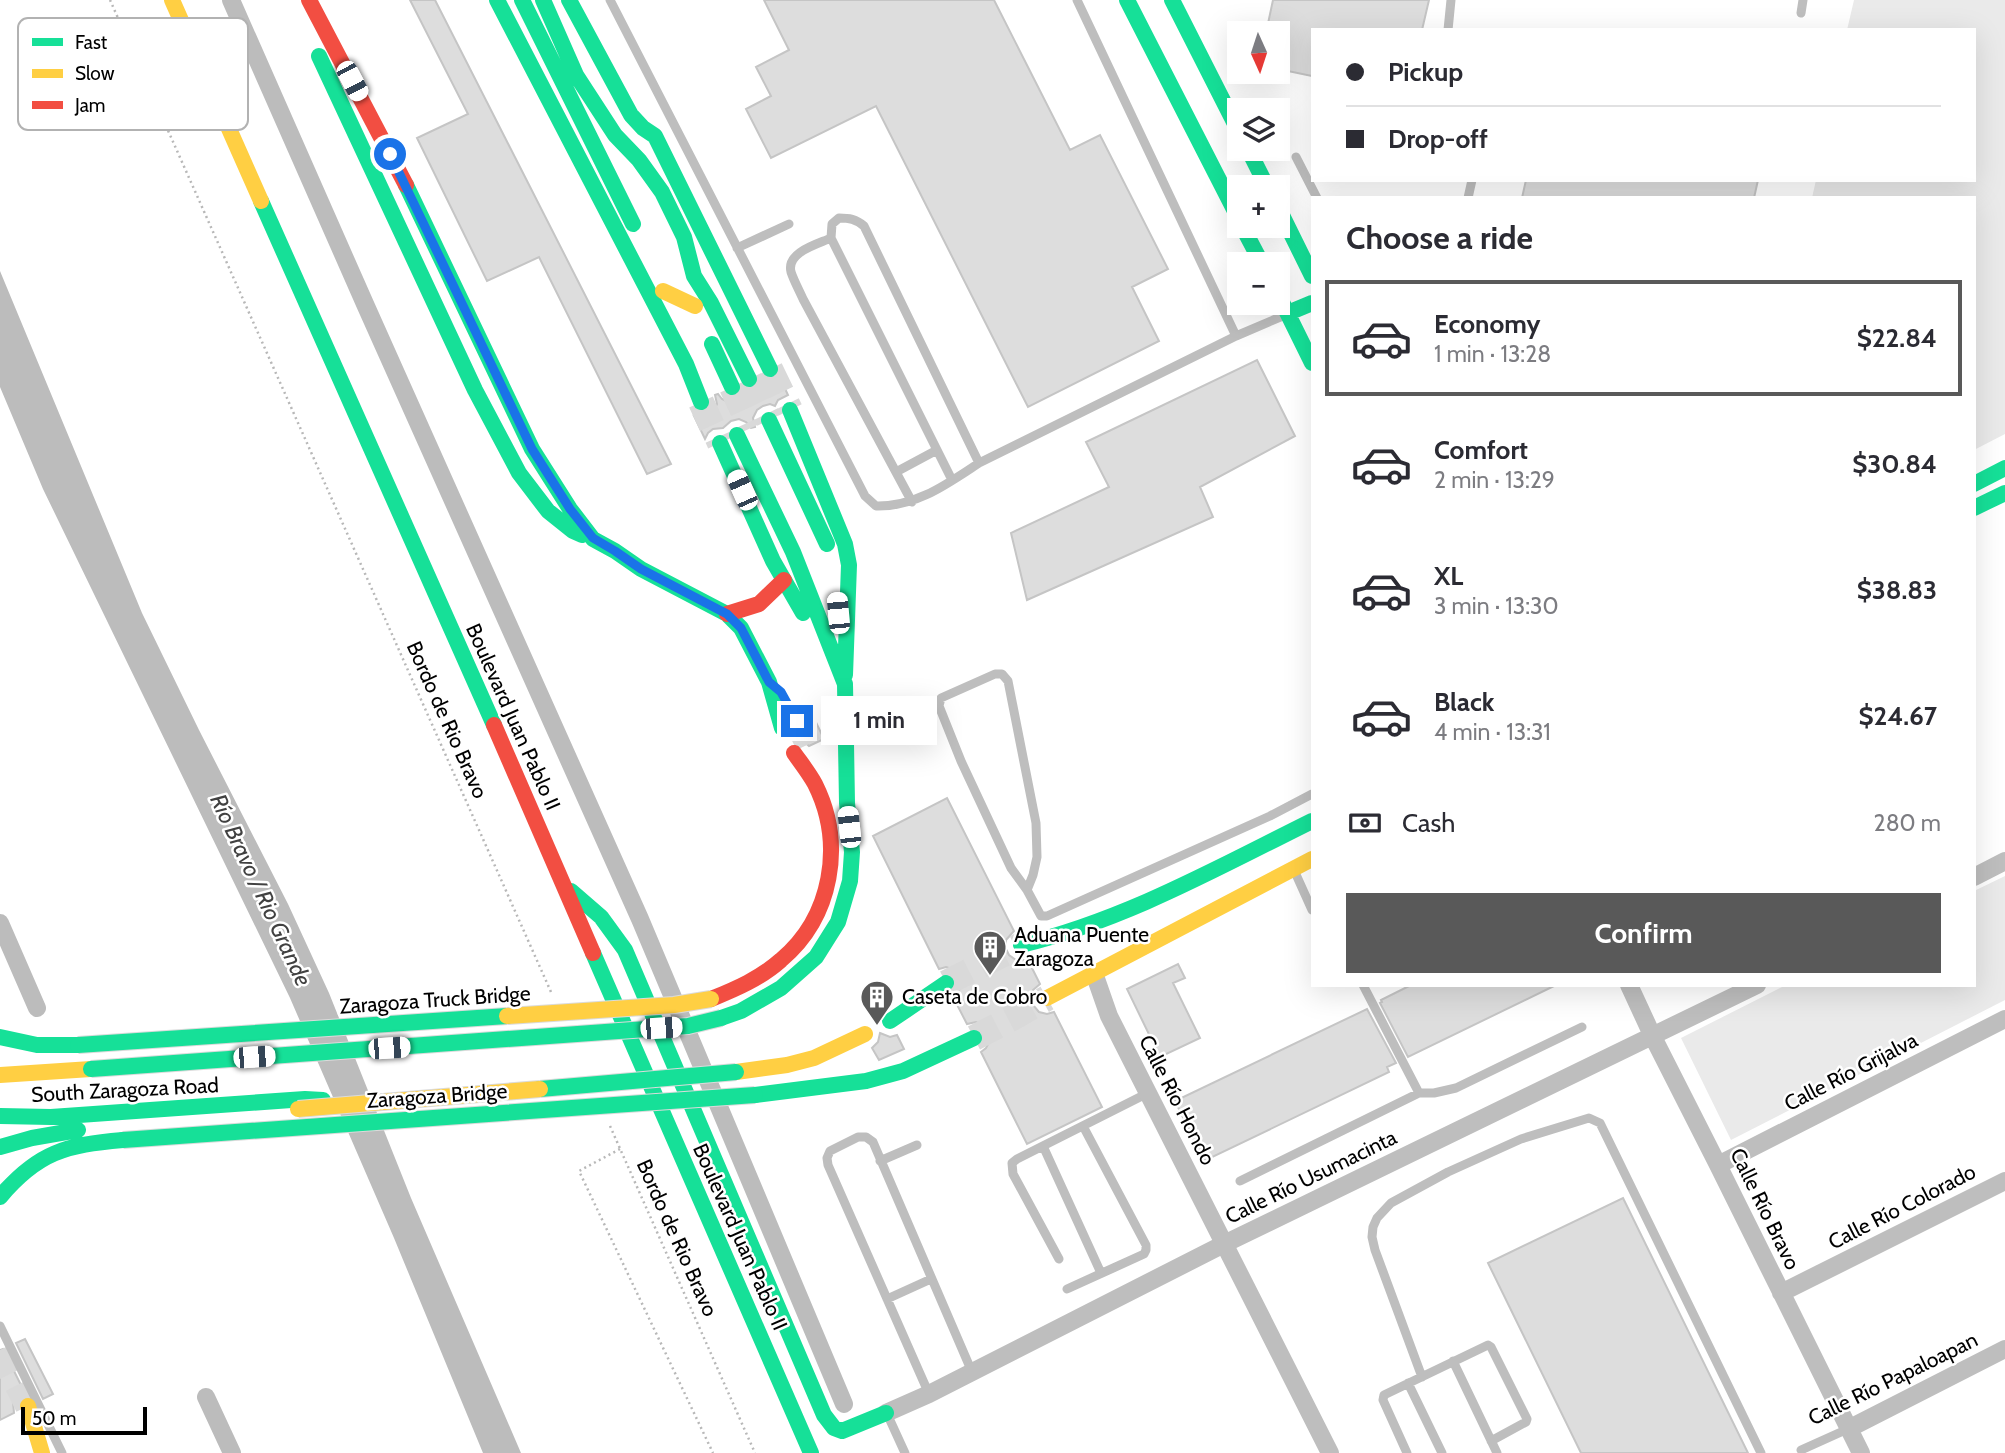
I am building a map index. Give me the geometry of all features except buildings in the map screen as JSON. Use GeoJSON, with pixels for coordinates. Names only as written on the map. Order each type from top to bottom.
{"type":"FeatureCollection","features":[{"type":"Feature","properties":{"kind":"main road","name":"Boulevard Juan Pablo II"},"geometry":{"type":"LineString","coordinates":[[172,0],[180,18]]}},
{"type":"Feature","properties":{"kind":"main road"},"geometry":{"type":"LineString","coordinates":[[293,0],[475,390],[519,473],[548,511],[573,531],[593,538],[641,569],[727,614],[741,628],[790,724]]}},
{"type":"Feature","properties":{"kind":"main road"},"geometry":{"type":"LineString","coordinates":[[309,0],[402,178],[532,449],[555,487],[593,538]]}},
{"type":"Feature","properties":{"kind":"main road"},"geometry":{"type":"LineString","coordinates":[[497,0],[686,364],[701,402]]}},
{"type":"Feature","properties":{"kind":"main road"},"geometry":{"type":"LineString","coordinates":[[522,0],[641,240]]}},
{"type":"Feature","properties":{"kind":"main road"},"geometry":{"type":"LineString","coordinates":[[542,0],[576,75],[615,135],[639,160],[662,192],[684,237],[694,276],[695,306],[732,387]]}},
{"type":"Feature","properties":{"kind":"main road"},"geometry":{"type":"LineString","coordinates":[[569,0],[631,115],[642,128],[655,136],[770,369]]}},
{"type":"Feature","properties":{"kind":"main road"},"geometry":{"type":"LineString","coordinates":[[1127,0],[1227,196]]}},
{"type":"Feature","properties":{"kind":"main road"},"geometry":{"type":"LineString","coordinates":[[1172,0],[1227,108]]}},
{"type":"Feature","properties":{"kind":"main road","name":"Boulevard Juan Pablo II"},"geometry":{"type":"LineString","coordinates":[[230,130],[563,883],[811,1453]]}},
{"type":"Feature","properties":{"kind":"main road"},"geometry":{"type":"LineString","coordinates":[[1290,231],[1311,274]]}},
{"type":"Feature","properties":{"kind":"main road"},"geometry":{"type":"LineString","coordinates":[[694,276],[711,303],[749,379]]}},
{"type":"Feature","properties":{"kind":"main road"},"geometry":{"type":"LineString","coordinates":[[695,306],[661,283],[666,300],[711,382]]}},
{"type":"Feature","properties":{"kind":"main road"},"geometry":{"type":"LineString","coordinates":[[1290,313],[1311,303]]}},
{"type":"Feature","properties":{"kind":"main road"},"geometry":{"type":"LineString","coordinates":[[1290,315],[1311,361]]}},
{"type":"Feature","properties":{"kind":"main road"},"geometry":{"type":"LineString","coordinates":[[790,410],[845,544],[849,565],[845,684]]}},
{"type":"Feature","properties":{"kind":"main road"},"geometry":{"type":"LineString","coordinates":[[769,420],[828,546],[834,567],[845,684]]}},
{"type":"Feature","properties":{"kind":"main road"},"geometry":{"type":"LineString","coordinates":[[775,478],[744,432],[845,684]]}},
{"type":"Feature","properties":{"kind":"main road"},"geometry":{"type":"LineString","coordinates":[[720,443],[773,561],[845,684]]}},
{"type":"Feature","properties":{"kind":"main road"},"geometry":{"type":"LineString","coordinates":[[1976,483],[2005,468]]}},
{"type":"Feature","properties":{"kind":"main road"},"geometry":{"type":"LineString","coordinates":[[1976,507],[2005,493]]}},
{"type":"Feature","properties":{"kind":"main road"},"geometry":{"type":"LineString","coordinates":[[821,579],[829,626],[845,684]]}},
{"type":"Feature","properties":{"kind":"main road"},"geometry":{"type":"LineString","coordinates":[[727,614],[759,604],[784,580]]}},
{"type":"Feature","properties":{"kind":"main road","name":"Zaragoza Truck Bridge"},"geometry":{"type":"LineString","coordinates":[[0,1075],[688,1026],[741,1011],[761,1001],[800,972],[816,957],[838,922],[850,880],[852,852],[846,803],[845,684]]}},
{"type":"Feature","properties":{"kind":"main road","name":"Zaragoza Truck Bridge"},"geometry":{"type":"LineString","coordinates":[[0,1037],[37,1045],[78,1045],[674,1005],[711,999],[739,989],[780,963],[808,933],[825,897],[831,857],[826,818],[802,749]]}},
{"type":"Feature","properties":{"kind":"main road"},"geometry":{"type":"LineString","coordinates":[[1021,945],[1055,937],[1141,906],[1311,821]]}},
{"type":"Feature","properties":{"kind":"main road"},"geometry":{"type":"LineString","coordinates":[[1047,998],[1311,860]]}},
{"type":"Feature","properties":{"kind":"main road"},"geometry":{"type":"LineString","coordinates":[[563,883],[601,917],[625,950],[824,1415],[831,1426],[842,1431],[886,1413]]}},
{"type":"Feature","properties":{"kind":"main road"},"geometry":{"type":"LineString","coordinates":[[890,1021],[946,984]]}},
{"type":"Feature","properties":{"kind":"main road"},"geometry":{"type":"LineString","coordinates":[[0,1197],[23,1171],[37,1161],[61,1149],[120,1132],[334,1106],[736,1072],[787,1065],[814,1058],[865,1034]]}},
{"type":"Feature","properties":{"kind":"main road","name":"Zaragoza Bridge"},"geometry":{"type":"LineString","coordinates":[[120,1132],[755,1094],[882,1077],[903,1071],[974,1038]]}},
{"type":"Feature","properties":{"kind":"main road","name":"South Zaragoza Road"},"geometry":{"type":"LineString","coordinates":[[0,1116],[51,1117],[305,1099],[321,1100],[334,1106]]}},
{"type":"Feature","properties":{"kind":"main road","name":"South Zaragoza Road"},"geometry":{"type":"LineString","coordinates":[[0,1126],[120,1132]]}},
{"type":"Feature","properties":{"kind":"main road","name":"South Zaragoza Road"},"geometry":{"type":"LineString","coordinates":[[0,1138],[41,1129]]}},
{"type":"Feature","properties":{"kind":"main road","name":"South Zaragoza Road"},"geometry":{"type":"LineString","coordinates":[[0,1147],[61,1133],[120,1132]]}},
{"type":"Feature","properties":{"kind":"main road"},"geometry":{"type":"LineString","coordinates":[[28,1406],[43,1453]]}},
{"type":"Feature","properties":{"kind":"street"},"geometry":{"type":"LineString","coordinates":[[1976,876],[2005,861]]}},
{"type":"Feature","properties":{"kind":"street","name":"Calle Río Hondo"},"geometry":{"type":"LineString","coordinates":[[1094,973],[1109,1016],[1330,1453]]}},
{"type":"Feature","properties":{"kind":"street","name":"Calle Río Bravo"},"geometry":{"type":"LineString","coordinates":[[1630,987],[1861,1453]]}},
{"type":"Feature","properties":{"kind":"street","name":"Calle Río Usumacinta"},"geometry":{"type":"LineString","coordinates":[[886,1413],[929,1394],[1224,1244],[1753,987]]}},
{"type":"Feature","properties":{"kind":"street","name":"Calle Río Grijalva"},"geometry":{"type":"LineString","coordinates":[[1718,1165],[2005,1019]]}},
{"type":"Feature","properties":{"kind":"street","name":"Calle Río Colorado"},"geometry":{"type":"LineString","coordinates":[[1781,1293],[2005,1181]]}},
{"type":"Feature","properties":{"kind":"street","name":"Calle Río Papaloapan"},"geometry":{"type":"LineString","coordinates":[[1850,1428],[2005,1349]]}},
{"type":"Feature","properties":{"kind":"lane"},"geometry":{"type":"LineString","coordinates":[[610,0],[864,496],[876,506],[912,502],[979,463],[1236,336],[1284,315]]}},
{"type":"Feature","properties":{"kind":"lane"},"geometry":{"type":"LineString","coordinates":[[1077,0],[1236,336]]}},
{"type":"Feature","properties":{"kind":"lane"},"geometry":{"type":"LineString","coordinates":[[1448,28],[1451,0]]}},
{"type":"Feature","properties":{"kind":"lane"},"geometry":{"type":"LineString","coordinates":[[1801,13],[1803,0]]}},
{"type":"Feature","properties":{"kind":"lane"},"geometry":{"type":"LineString","coordinates":[[1296,158],[1316,196]]}},
{"type":"Feature","properties":{"kind":"lane"},"geometry":{"type":"LineString","coordinates":[[952,480],[831,238],[832,224],[839,218],[852,219],[864,226],[979,463]]}},
{"type":"Feature","properties":{"kind":"lane"},"geometry":{"type":"LineString","coordinates":[[737,248],[789,224]]}},
{"type":"Feature","properties":{"kind":"lane"},"geometry":{"type":"LineString","coordinates":[[831,238],[798,254],[791,262],[791,271],[803,299],[912,502]]}},
{"type":"Feature","properties":{"kind":"lane"},"geometry":{"type":"LineString","coordinates":[[896,472],[937,450]]}},
{"type":"Feature","properties":{"kind":"lane"},"geometry":{"type":"LineString","coordinates":[[1027,890],[1037,857],[1036,823],[1008,681],[1006,676],[999,673],[941,698],[939,706],[961,761],[1011,868],[1041,916],[1047,916],[1270,816],[1311,795]]}},
{"type":"Feature","properties":{"kind":"lane"},"geometry":{"type":"LineString","coordinates":[[1293,869],[1311,908]]}},
{"type":"Feature","properties":{"kind":"lane"},"geometry":{"type":"LineString","coordinates":[[1364,987],[1419,1093]]}},
{"type":"Feature","properties":{"kind":"lane"},"geometry":{"type":"LineString","coordinates":[[1240,1181],[1419,1093],[1456,1088],[1582,1027]]}},
{"type":"Feature","properties":{"kind":"lane"},"geometry":{"type":"LineString","coordinates":[[1059,1259],[1012,1171],[1013,1163],[1148,1093]]}},
{"type":"Feature","properties":{"kind":"lane"},"geometry":{"type":"LineString","coordinates":[[1422,1377],[1375,1250],[1372,1237],[1377,1218],[1391,1203],[1448,1172],[1521,1139],[1589,1118],[1595,1119],[1600,1123],[1761,1453]]}},
{"type":"Feature","properties":{"kind":"lane"},"geometry":{"type":"LineString","coordinates":[[1067,1289],[1144,1254],[1146,1248],[1083,1126]]}},
{"type":"Feature","properties":{"kind":"lane"},"geometry":{"type":"LineString","coordinates":[[929,1394],[828,1165],[827,1157],[830,1151],[858,1137],[866,1137],[873,1142],[972,1372]]}},
{"type":"Feature","properties":{"kind":"lane"},"geometry":{"type":"LineString","coordinates":[[880,1161],[917,1145]]}},
{"type":"Feature","properties":{"kind":"lane"},"geometry":{"type":"LineString","coordinates":[[1042,1146],[1101,1273]]}},
{"type":"Feature","properties":{"kind":"lane"},"geometry":{"type":"LineString","coordinates":[[887,1299],[932,1279]]}},
{"type":"Feature","properties":{"kind":"lane"},"geometry":{"type":"LineString","coordinates":[[0,1326],[62,1453]]}},
{"type":"Feature","properties":{"kind":"lane"},"geometry":{"type":"LineString","coordinates":[[1407,1453],[1383,1398],[1386,1393],[1486,1345],[1490,1345],[1527,1419],[1491,1441]]}},
{"type":"Feature","properties":{"kind":"lane"},"geometry":{"type":"LineString","coordinates":[[1453,1362],[1497,1453]]}},
{"type":"Feature","properties":{"kind":"lane"},"geometry":{"type":"LineString","coordinates":[[1408,1383],[1442,1453]]}},
{"type":"Feature","properties":{"kind":"lane"},"geometry":{"type":"LineString","coordinates":[[886,1413],[905,1453]]}},
{"type":"Feature","properties":{"kind":"lane","name":"Calle Río Papaloapan"},"geometry":{"type":"LineString","coordinates":[[1801,1450],[1850,1428]]}},
{"type":"Feature","properties":{"kind":"path","name":"Bordo de Rio Bravo"},"geometry":{"type":"LineString","coordinates":[[110,0],[118,18]]}},
{"type":"Feature","properties":{"kind":"path","name":"Bordo de Rio Bravo"},"geometry":{"type":"LineString","coordinates":[[168,130],[554,998]]}},
{"type":"Feature","properties":{"kind":"path","name":"Bordo de Rio Bravo"},"geometry":{"type":"LineString","coordinates":[[609,1124],[755,1453]]}},
{"type":"Feature","properties":{"kind":"path"},"geometry":{"type":"LineString","coordinates":[[620,1149],[579,1171],[713,1453]]}},
{"type":"Feature","properties":{"kind":"shaded area"},"geometry":{"type":"Polygon","coordinates":[[[1854,0],[2005,0],[2005,434],[1976,449],[1976,196],[1812,196],[1816,182],[1976,182],[1976,28],[1847,28],[1854,0]]]}},
{"type":"Feature","properties":{"kind":"shaded area"},"geometry":{"type":"Polygon","coordinates":[[[2005,876],[2005,1000],[1731,1140],[1681,1038],[1782,987],[1976,987],[1976,890],[2005,876]]]}},
{"type":"Feature","properties":{"kind":"water","name":"Río Bravo / Rio Grande"},"geometry":{"type":"Polygon","coordinates":[[[0,271],[142,613],[288,904],[329,993],[411,1198],[521,1453],[483,1453],[290,998],[43,489],[0,387],[0,271]]]}},
{"type":"Feature","properties":{"kind":"waterway"},"geometry":{"type":"LineString","coordinates":[[231,0],[239,18]]}},
{"type":"Feature","properties":{"kind":"waterway"},"geometry":{"type":"LineString","coordinates":[[248,39],[640,919],[844,1404]]}},
{"type":"Feature","properties":{"kind":"waterway"},"geometry":{"type":"LineString","coordinates":[[0,923],[37,1008]]}},
{"type":"Feature","properties":{"kind":"waterway"},"geometry":{"type":"LineString","coordinates":[[206,1397],[232,1453]]}},
{"type":"Feature","properties":{"kind":"tunnel"},"geometry":{"type":"LineString","coordinates":[[770,369],[790,410]]}},
{"type":"Feature","properties":{"kind":"tunnel"},"geometry":{"type":"LineString","coordinates":[[749,379],[769,420]]}},
{"type":"Feature","properties":{"kind":"tunnel"},"geometry":{"type":"LineString","coordinates":[[732,387],[751,428]]}},
{"type":"Feature","properties":{"kind":"tunnel"},"geometry":{"type":"LineString","coordinates":[[701,402],[720,443]]}},
{"type":"Feature","properties":{"kind":"tunnel"},"geometry":{"type":"LineString","coordinates":[[797,721],[809,746]]}},
{"type":"Feature","properties":{"kind":"tunnel"},"geometry":{"type":"LineString","coordinates":[[946,983],[1021,945]]}},
{"type":"Feature","properties":{"kind":"tunnel"},"geometry":{"type":"LineString","coordinates":[[974,1038],[1047,998]]}},
{"type":"Feature","properties":{"kind":"tunnel"},"geometry":{"type":"LineString","coordinates":[[0,1350],[28,1406]]}},
{"type":"Feature","properties":{"kind":"traffic: fast"},"geometry":{"type":"LineString","coordinates":[[497,0],[686,364],[701,402]]}},
{"type":"Feature","properties":{"kind":"traffic: fast"},"geometry":{"type":"LineString","coordinates":[[522,0],[633,224]]}},
{"type":"Feature","properties":{"kind":"traffic: fast"},"geometry":{"type":"LineString","coordinates":[[543,0],[576,75],[615,135],[639,160],[662,192],[684,237],[694,276],[711,303],[749,379]]}},
{"type":"Feature","properties":{"kind":"traffic: fast"},"geometry":{"type":"LineString","coordinates":[[569,0],[631,115],[655,136],[770,369]]}},
{"type":"Feature","properties":{"kind":"traffic: fast"},"geometry":{"type":"LineString","coordinates":[[1127,0],[1227,196]]}},
{"type":"Feature","properties":{"kind":"traffic: fast"},"geometry":{"type":"LineString","coordinates":[[1172,0],[1227,108]]}},
{"type":"Feature","properties":{"kind":"traffic: fast"},"geometry":{"type":"LineString","coordinates":[[319,56],[475,390],[519,473],[548,511],[582,535]]}},
{"type":"Feature","properties":{"kind":"traffic: fast"},"geometry":{"type":"LineString","coordinates":[[1254,161],[1261,175]]}},
{"type":"Feature","properties":{"kind":"traffic: fast"},"geometry":{"type":"LineString","coordinates":[[406,185],[532,449],[570,509],[593,539],[641,569],[727,614],[741,628],[769,682],[782,728]]}},
{"type":"Feature","properties":{"kind":"traffic: fast"},"geometry":{"type":"LineString","coordinates":[[261,201],[494,725]]}},
{"type":"Feature","properties":{"kind":"traffic: fast"},"geometry":{"type":"LineString","coordinates":[[1290,231],[1311,274]]}},
{"type":"Feature","properties":{"kind":"traffic: fast"},"geometry":{"type":"LineString","coordinates":[[1248,238],[1256,252]]}},
{"type":"Feature","properties":{"kind":"traffic: fast"},"geometry":{"type":"LineString","coordinates":[[1290,312],[1311,303]]}},
{"type":"Feature","properties":{"kind":"traffic: fast"},"geometry":{"type":"LineString","coordinates":[[1288,315],[1311,361]]}},
{"type":"Feature","properties":{"kind":"traffic: fast"},"geometry":{"type":"LineString","coordinates":[[712,344],[732,387]]}},
{"type":"Feature","properties":{"kind":"traffic: fast"},"geometry":{"type":"LineString","coordinates":[[790,410],[845,544],[849,565],[845,675]]}},
{"type":"Feature","properties":{"kind":"traffic: fast"},"geometry":{"type":"LineString","coordinates":[[769,420],[827,544]]}},
{"type":"Feature","properties":{"kind":"traffic: fast"},"geometry":{"type":"LineString","coordinates":[[721,1018],[741,1011],[781,988],[816,957],[838,922],[850,881],[852,852],[847,803],[845,684],[793,552],[737,435]]}},
{"type":"Feature","properties":{"kind":"traffic: fast"},"geometry":{"type":"LineString","coordinates":[[720,443],[773,561],[803,613]]}},
{"type":"Feature","properties":{"kind":"traffic: fast"},"geometry":{"type":"LineString","coordinates":[[1976,483],[2005,468]]}},
{"type":"Feature","properties":{"kind":"traffic: fast"},"geometry":{"type":"LineString","coordinates":[[1976,507],[2005,493]]}},
{"type":"Feature","properties":{"kind":"traffic: fast"},"geometry":{"type":"LineString","coordinates":[[1021,945],[1097,922],[1134,907],[1311,822]]}},
{"type":"Feature","properties":{"kind":"traffic: fast"},"geometry":{"type":"LineString","coordinates":[[571,891],[601,917],[625,950],[824,1415],[834,1428],[842,1431],[886,1413]]}},
{"type":"Feature","properties":{"kind":"traffic: fast"},"geometry":{"type":"LineString","coordinates":[[593,953],[811,1453]]}},
{"type":"Feature","properties":{"kind":"traffic: fast"},"geometry":{"type":"LineString","coordinates":[[890,1021],[946,983]]}},
{"type":"Feature","properties":{"kind":"traffic: fast"},"geometry":{"type":"LineString","coordinates":[[78,1045],[507,1016]]}},
{"type":"Feature","properties":{"kind":"traffic: fast"},"geometry":{"type":"LineString","coordinates":[[91,1069],[688,1026],[721,1018]]}},
{"type":"Feature","properties":{"kind":"traffic: fast"},"geometry":{"type":"LineString","coordinates":[[0,1037],[37,1045],[78,1045]]}},
{"type":"Feature","properties":{"kind":"traffic: fast"},"geometry":{"type":"LineString","coordinates":[[755,1095],[866,1081],[903,1071],[974,1038]]}},
{"type":"Feature","properties":{"kind":"traffic: fast"},"geometry":{"type":"LineString","coordinates":[[540,1089],[736,1072]]}},
{"type":"Feature","properties":{"kind":"traffic: fast"},"geometry":{"type":"LineString","coordinates":[[123,1140],[755,1095]]}},
{"type":"Feature","properties":{"kind":"traffic: fast"},"geometry":{"type":"LineString","coordinates":[[0,1116],[51,1117],[305,1099],[323,1100]]}},
{"type":"Feature","properties":{"kind":"traffic: fast"},"geometry":{"type":"LineString","coordinates":[[0,1147],[78,1130]]}},
{"type":"Feature","properties":{"kind":"traffic: fast"},"geometry":{"type":"LineString","coordinates":[[0,1197],[27,1170],[54,1154],[69,1148],[123,1140]]}},
{"type":"Feature","properties":{"kind":"traffic: slow"},"geometry":{"type":"LineString","coordinates":[[172,0],[180,18]]}},
{"type":"Feature","properties":{"kind":"traffic: slow"},"geometry":{"type":"LineString","coordinates":[[230,130],[261,201]]}},
{"type":"Feature","properties":{"kind":"traffic: slow"},"geometry":{"type":"LineString","coordinates":[[663,291],[695,306]]}},
{"type":"Feature","properties":{"kind":"traffic: slow"},"geometry":{"type":"LineString","coordinates":[[1047,998],[1311,860]]}},
{"type":"Feature","properties":{"kind":"traffic: slow"},"geometry":{"type":"LineString","coordinates":[[507,1016],[674,1005],[711,999]]}},
{"type":"Feature","properties":{"kind":"traffic: slow"},"geometry":{"type":"LineString","coordinates":[[736,1072],[787,1065],[814,1058],[865,1034]]}},
{"type":"Feature","properties":{"kind":"traffic: slow"},"geometry":{"type":"LineString","coordinates":[[0,1075],[91,1069]]}},
{"type":"Feature","properties":{"kind":"traffic: slow"},"geometry":{"type":"LineString","coordinates":[[298,1109],[540,1089]]}},
{"type":"Feature","properties":{"kind":"traffic: slow"},"geometry":{"type":"LineString","coordinates":[[28,1406],[42,1453]]}},
{"type":"Feature","properties":{"kind":"traffic: jam"},"geometry":{"type":"LineString","coordinates":[[309,0],[406,185]]}},
{"type":"Feature","properties":{"kind":"traffic: jam"},"geometry":{"type":"LineString","coordinates":[[727,614],[759,604],[784,580]]}},
{"type":"Feature","properties":{"kind":"traffic: jam"},"geometry":{"type":"LineString","coordinates":[[494,725],[593,953]]}},
{"type":"Feature","properties":{"kind":"traffic: jam"},"geometry":{"type":"LineString","coordinates":[[711,999],[757,978],[781,960],[798,943],[812,923],[822,901],[831,855],[830,831],[815,784],[794,753]]}},
{"type":"Feature","properties":{"kind":"place","name":"Aduana Puente Zaragoza"},"geometry":{"type":"Point","coordinates":[990,977]}},
{"type":"Feature","properties":{"kind":"place","name":"Caseta de Cobro"},"geometry":{"type":"Point","coordinates":[877,1027]}},
{"type":"Feature","properties":{"kind":"route"},"geometry":{"type":"LineString","coordinates":[[390,154],[532,449],[570,509],[593,538],[641,569],[727,614],[741,628],[769,682],[781,692],[797,721]]}}]}
